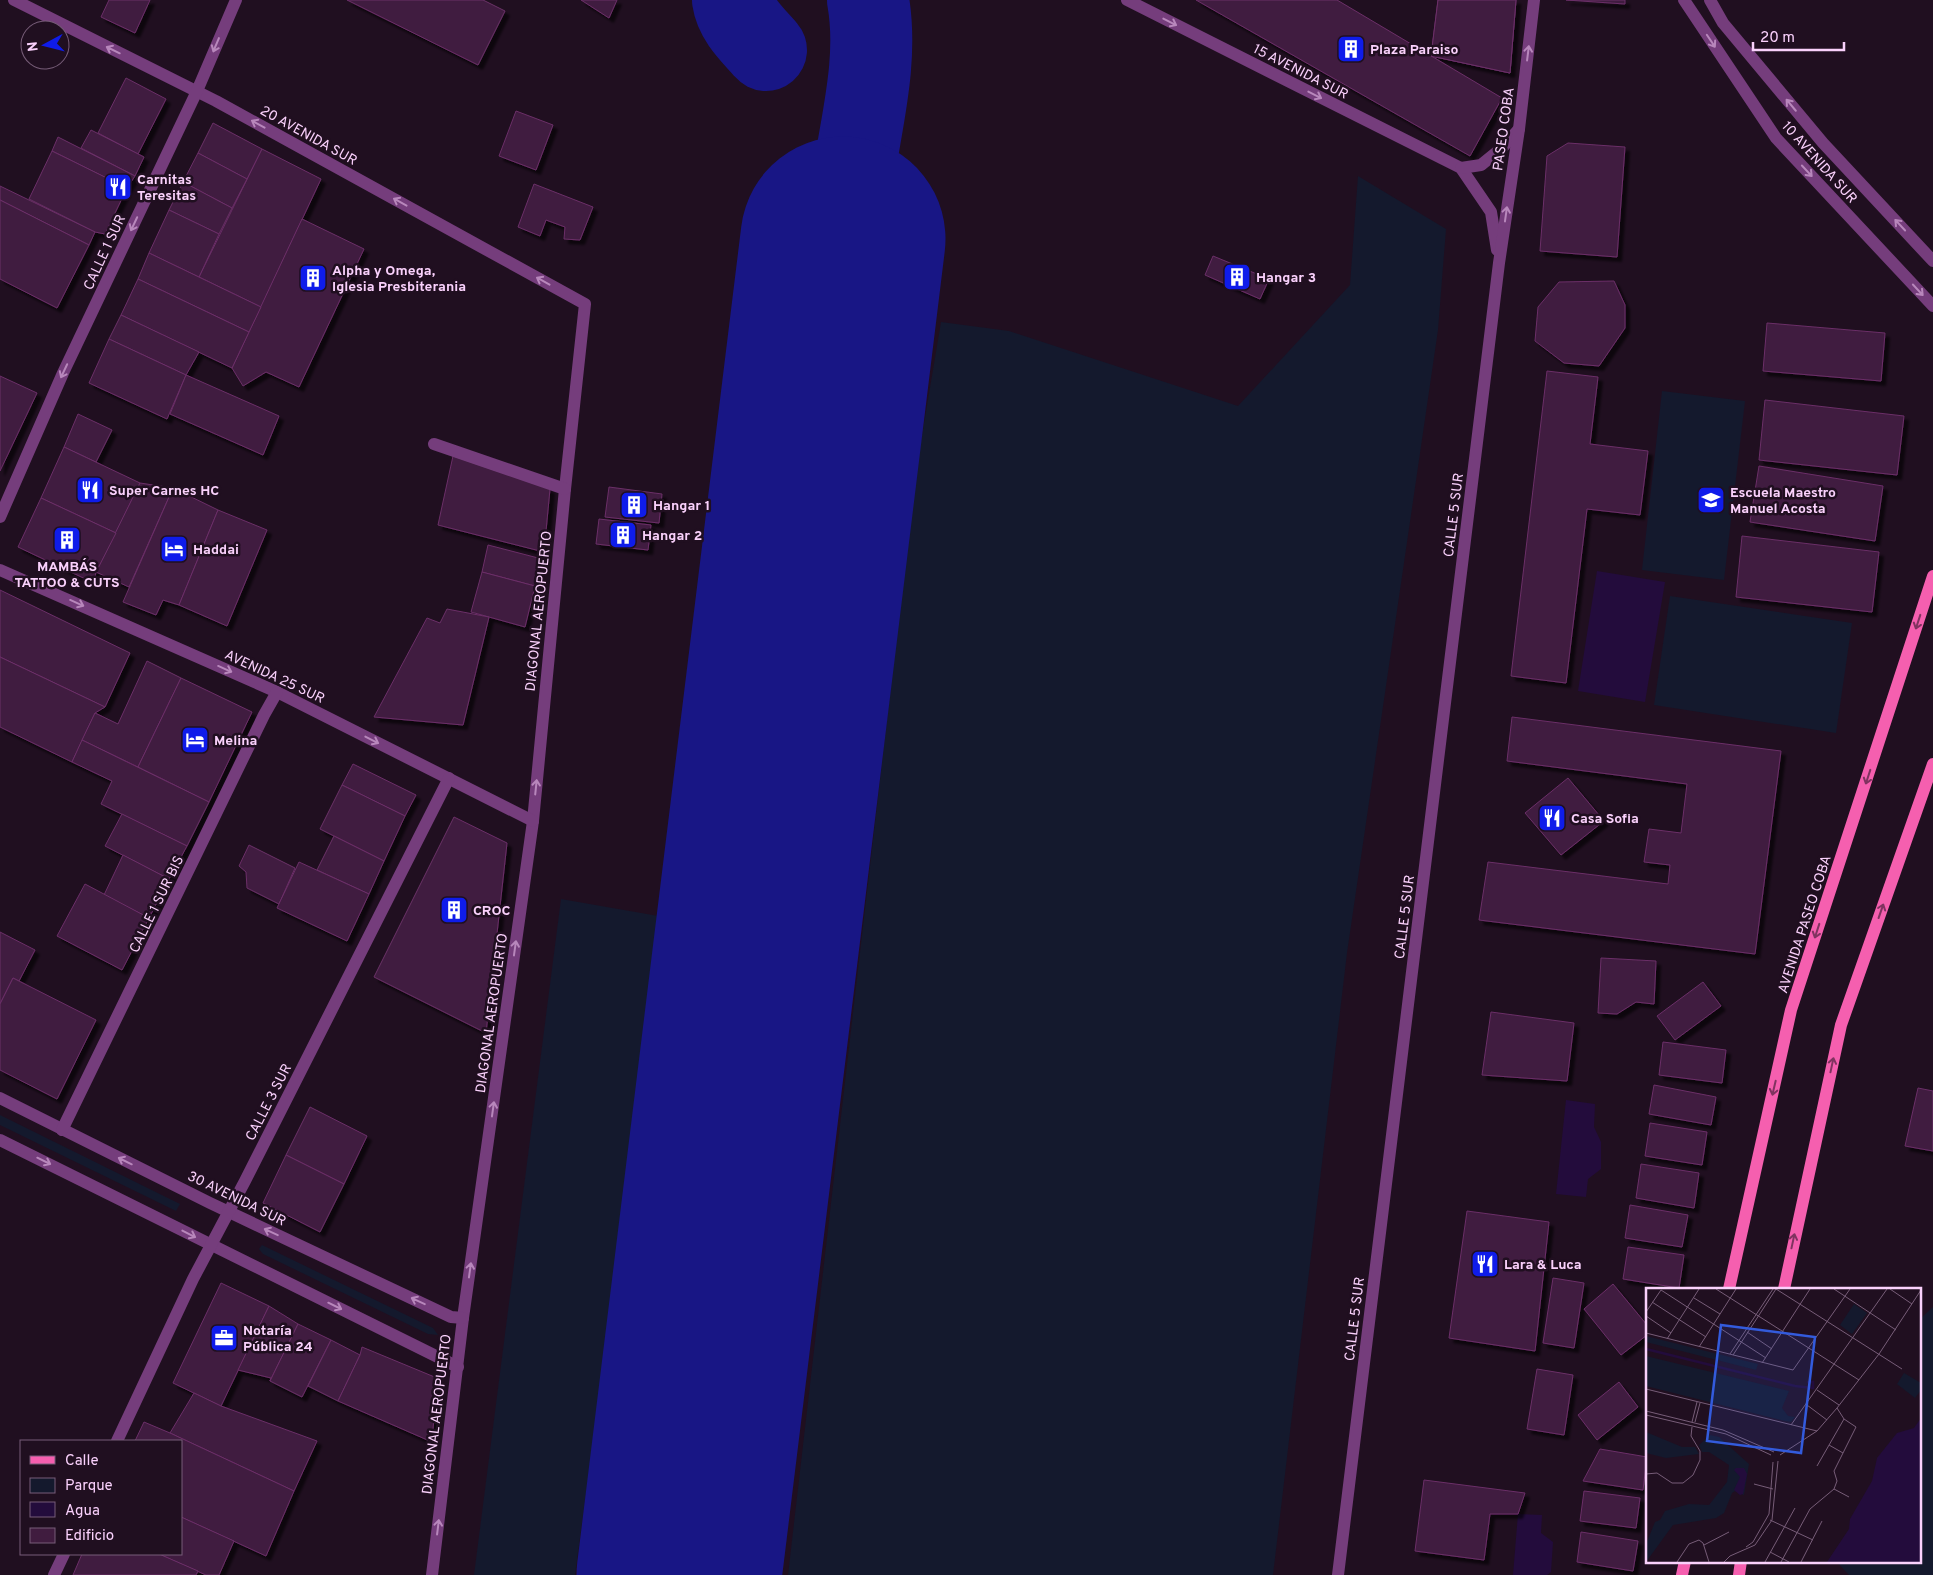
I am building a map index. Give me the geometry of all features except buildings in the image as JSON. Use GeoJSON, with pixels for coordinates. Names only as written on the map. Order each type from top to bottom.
{"type":"FeatureCollection","features":[{"type":"Feature","properties":{"kind":"main road","name":"AVENIDA PASEO COBA"},"geometry":{"type":"LineString","coordinates":[[1729,1288],[1792,1010],[1933,576]]}},
{"type":"Feature","properties":{"kind":"main road"},"geometry":{"type":"LineString","coordinates":[[1784,1288],[1841,1025],[1933,764]]}},
{"type":"Feature","properties":{"kind":"main road"},"geometry":{"type":"LineString","coordinates":[[1682,1575],[1684,1562]]}},
{"type":"Feature","properties":{"kind":"main road"},"geometry":{"type":"LineString","coordinates":[[1739,1575],[1741,1562]]}},
{"type":"Feature","properties":{"kind":"street","name":"20 AVENIDA SUR"},"geometry":{"type":"LineString","coordinates":[[14,0],[197,91],[585,304]]}},
{"type":"Feature","properties":{"kind":"street","name":"CALLE 1 SUR"},"geometry":{"type":"LineString","coordinates":[[0,517],[63,373],[197,91],[236,0]]}},
{"type":"Feature","properties":{"kind":"street","name":"15 AVENIDA SUR"},"geometry":{"type":"LineString","coordinates":[[1128,0],[1461,168],[1491,212],[1499,263]]}},
{"type":"Feature","properties":{"kind":"street","name":"PASEO COBA"},"geometry":{"type":"LineString","coordinates":[[1499,263],[1519,129],[1534,0]]}},
{"type":"Feature","properties":{"kind":"street","name":"10 AVENIDA SUR"},"geometry":{"type":"LineString","coordinates":[[1684,0],[1776,138],[1933,306]]}},
{"type":"Feature","properties":{"kind":"street","name":"10 AVENIDA SUR"},"geometry":{"type":"LineString","coordinates":[[1710,0],[1723,23],[1823,143],[1933,261]]}},
{"type":"Feature","properties":{"kind":"street"},"geometry":{"type":"LineString","coordinates":[[1461,168],[1481,165],[1502,148],[1519,129]]}},
{"type":"Feature","properties":{"kind":"street","name":"CALLE 5 SUR"},"geometry":{"type":"LineString","coordinates":[[1338,1575],[1499,263]]}},
{"type":"Feature","properties":{"kind":"street","name":"DIAGONAL AEROPUERTO"},"geometry":{"type":"LineString","coordinates":[[432,1575],[463,1318],[533,821],[585,304]]}},
{"type":"Feature","properties":{"kind":"street"},"geometry":{"type":"LineString","coordinates":[[434,444],[565,489]]}},
{"type":"Feature","properties":{"kind":"street","name":"AVENIDA 25 SUR"},"geometry":{"type":"LineString","coordinates":[[0,570],[277,692],[533,821]]}},
{"type":"Feature","properties":{"kind":"street","name":"CALLE 1 SUR BIS"},"geometry":{"type":"LineString","coordinates":[[62,1130],[264,714],[277,692]]}},
{"type":"Feature","properties":{"kind":"street","name":"CALLE 3 SUR"},"geometry":{"type":"LineString","coordinates":[[117,1440],[193,1279],[212,1246],[449,778]]}},
{"type":"Feature","properties":{"kind":"street","name":"30 AVENIDA SUR"},"geometry":{"type":"LineString","coordinates":[[0,1098],[229,1212],[451,1317],[463,1318]]}},
{"type":"Feature","properties":{"kind":"street"},"geometry":{"type":"LineString","coordinates":[[0,1140],[458,1367]]}},
{"type":"Feature","properties":{"kind":"street"},"geometry":{"type":"LineString","coordinates":[[54,1575],[64,1555]]}},
{"type":"Feature","properties":{"kind":"green space"},"geometry":{"type":"Polygon","coordinates":[[[1358,176],[1446,229],[1438,330],[1347,953],[1273,1575],[788,1575],[915,477],[941,322],[1009,331],[1238,406],[1350,285],[1358,176]]]}},
{"type":"Feature","properties":{"kind":"green space"},"geometry":{"type":"Polygon","coordinates":[[[1662,391],[1745,401],[1724,580],[1642,570],[1662,391]]]}},
{"type":"Feature","properties":{"kind":"green space"},"geometry":{"type":"Polygon","coordinates":[[[1670,596],[1852,623],[1836,733],[1654,705],[1670,596]]]}},
{"type":"Feature","properties":{"kind":"green space"},"geometry":{"type":"Polygon","coordinates":[[[561,899],[664,917],[575,1575],[474,1575],[561,899]]]}},
{"type":"Feature","properties":{"kind":"green space"},"geometry":{"type":"Polygon","coordinates":[[[0,1115],[180,1204],[176,1211],[0,1125],[0,1115]]]}},
{"type":"Feature","properties":{"kind":"green space"},"geometry":{"type":"Polygon","coordinates":[[[262,1245],[433,1328],[438,1335],[428,1334],[263,1254],[259,1249],[262,1245]]]}},
{"type":"Feature","properties":{"kind":"green space"},"geometry":{"type":"Polygon","coordinates":[[[1933,1307],[1933,1575],[1849,1575],[1837,1562],[1920,1562],[1920,1319],[1933,1307]]]}},
{"type":"Feature","properties":{"kind":"water"},"geometry":{"type":"Polygon","coordinates":[[[1597,571],[1665,582],[1645,702],[1578,691],[1597,571]]]}},
{"type":"Feature","properties":{"kind":"water"},"geometry":{"type":"Polygon","coordinates":[[[1566,1100],[1595,1104],[1594,1127],[1601,1142],[1601,1169],[1588,1179],[1586,1197],[1556,1194],[1566,1100]]]}},
{"type":"Feature","properties":{"kind":"water"},"geometry":{"type":"Polygon","coordinates":[[[1518,1514],[1542,1515],[1541,1533],[1553,1542],[1551,1572],[1547,1575],[1513,1575],[1518,1514]]]}},
{"type":"Feature","properties":{"kind":"taxiway"},"geometry":{"type":"LineString","coordinates":[[733,0],[741,21],[766,50]]}},
{"type":"Feature","properties":{"kind":"taxiway"},"geometry":{"type":"LineString","coordinates":[[843,239],[870,69],[871,34],[868,0]]}},
{"type":"Feature","properties":{"kind":"runway"},"geometry":{"type":"LineString","coordinates":[[679,1575],[843,239]]}},
{"type":"Feature","properties":{"kind":"place","name":"Plaza Paraiso"},"geometry":{"type":"Point","coordinates":[1351,49]}},
{"type":"Feature","properties":{"kind":"place","name":"Carnitas Teresitas"},"geometry":{"type":"Point","coordinates":[118,187]}},
{"type":"Feature","properties":{"kind":"place","name":"Hangar 3"},"geometry":{"type":"Point","coordinates":[1237,277]}},
{"type":"Feature","properties":{"kind":"place","name":"Alpha y Omega, Iglesia Presbiterania"},"geometry":{"type":"Point","coordinates":[313,278]}},
{"type":"Feature","properties":{"kind":"place","name":"Super Carnes HC"},"geometry":{"type":"Point","coordinates":[90,490]}},
{"type":"Feature","properties":{"kind":"place","name":"Escuela Maestro Manuel Acosta"},"geometry":{"type":"Point","coordinates":[1711,500]}},
{"type":"Feature","properties":{"kind":"place","name":"Hangar 1"},"geometry":{"type":"Point","coordinates":[634,505]}},
{"type":"Feature","properties":{"kind":"place","name":"Hangar 2"},"geometry":{"type":"Point","coordinates":[623,535]}},
{"type":"Feature","properties":{"kind":"place","name":"MAMBA´S TATTOO & CUTS"},"geometry":{"type":"Point","coordinates":[67,540]}},
{"type":"Feature","properties":{"kind":"place","name":"Haddai"},"geometry":{"type":"Point","coordinates":[174,549]}},
{"type":"Feature","properties":{"kind":"place","name":"Melina"},"geometry":{"type":"Point","coordinates":[195,740]}},
{"type":"Feature","properties":{"kind":"place","name":"Casa Sofia"},"geometry":{"type":"Point","coordinates":[1552,818]}},
{"type":"Feature","properties":{"kind":"place","name":"CROC"},"geometry":{"type":"Point","coordinates":[454,910]}},
{"type":"Feature","properties":{"kind":"place","name":"Lara & Luca"},"geometry":{"type":"Point","coordinates":[1485,1264]}},
{"type":"Feature","properties":{"kind":"place","name":"Notaría Pública 24"},"geometry":{"type":"Point","coordinates":[224,1338]}}]}
